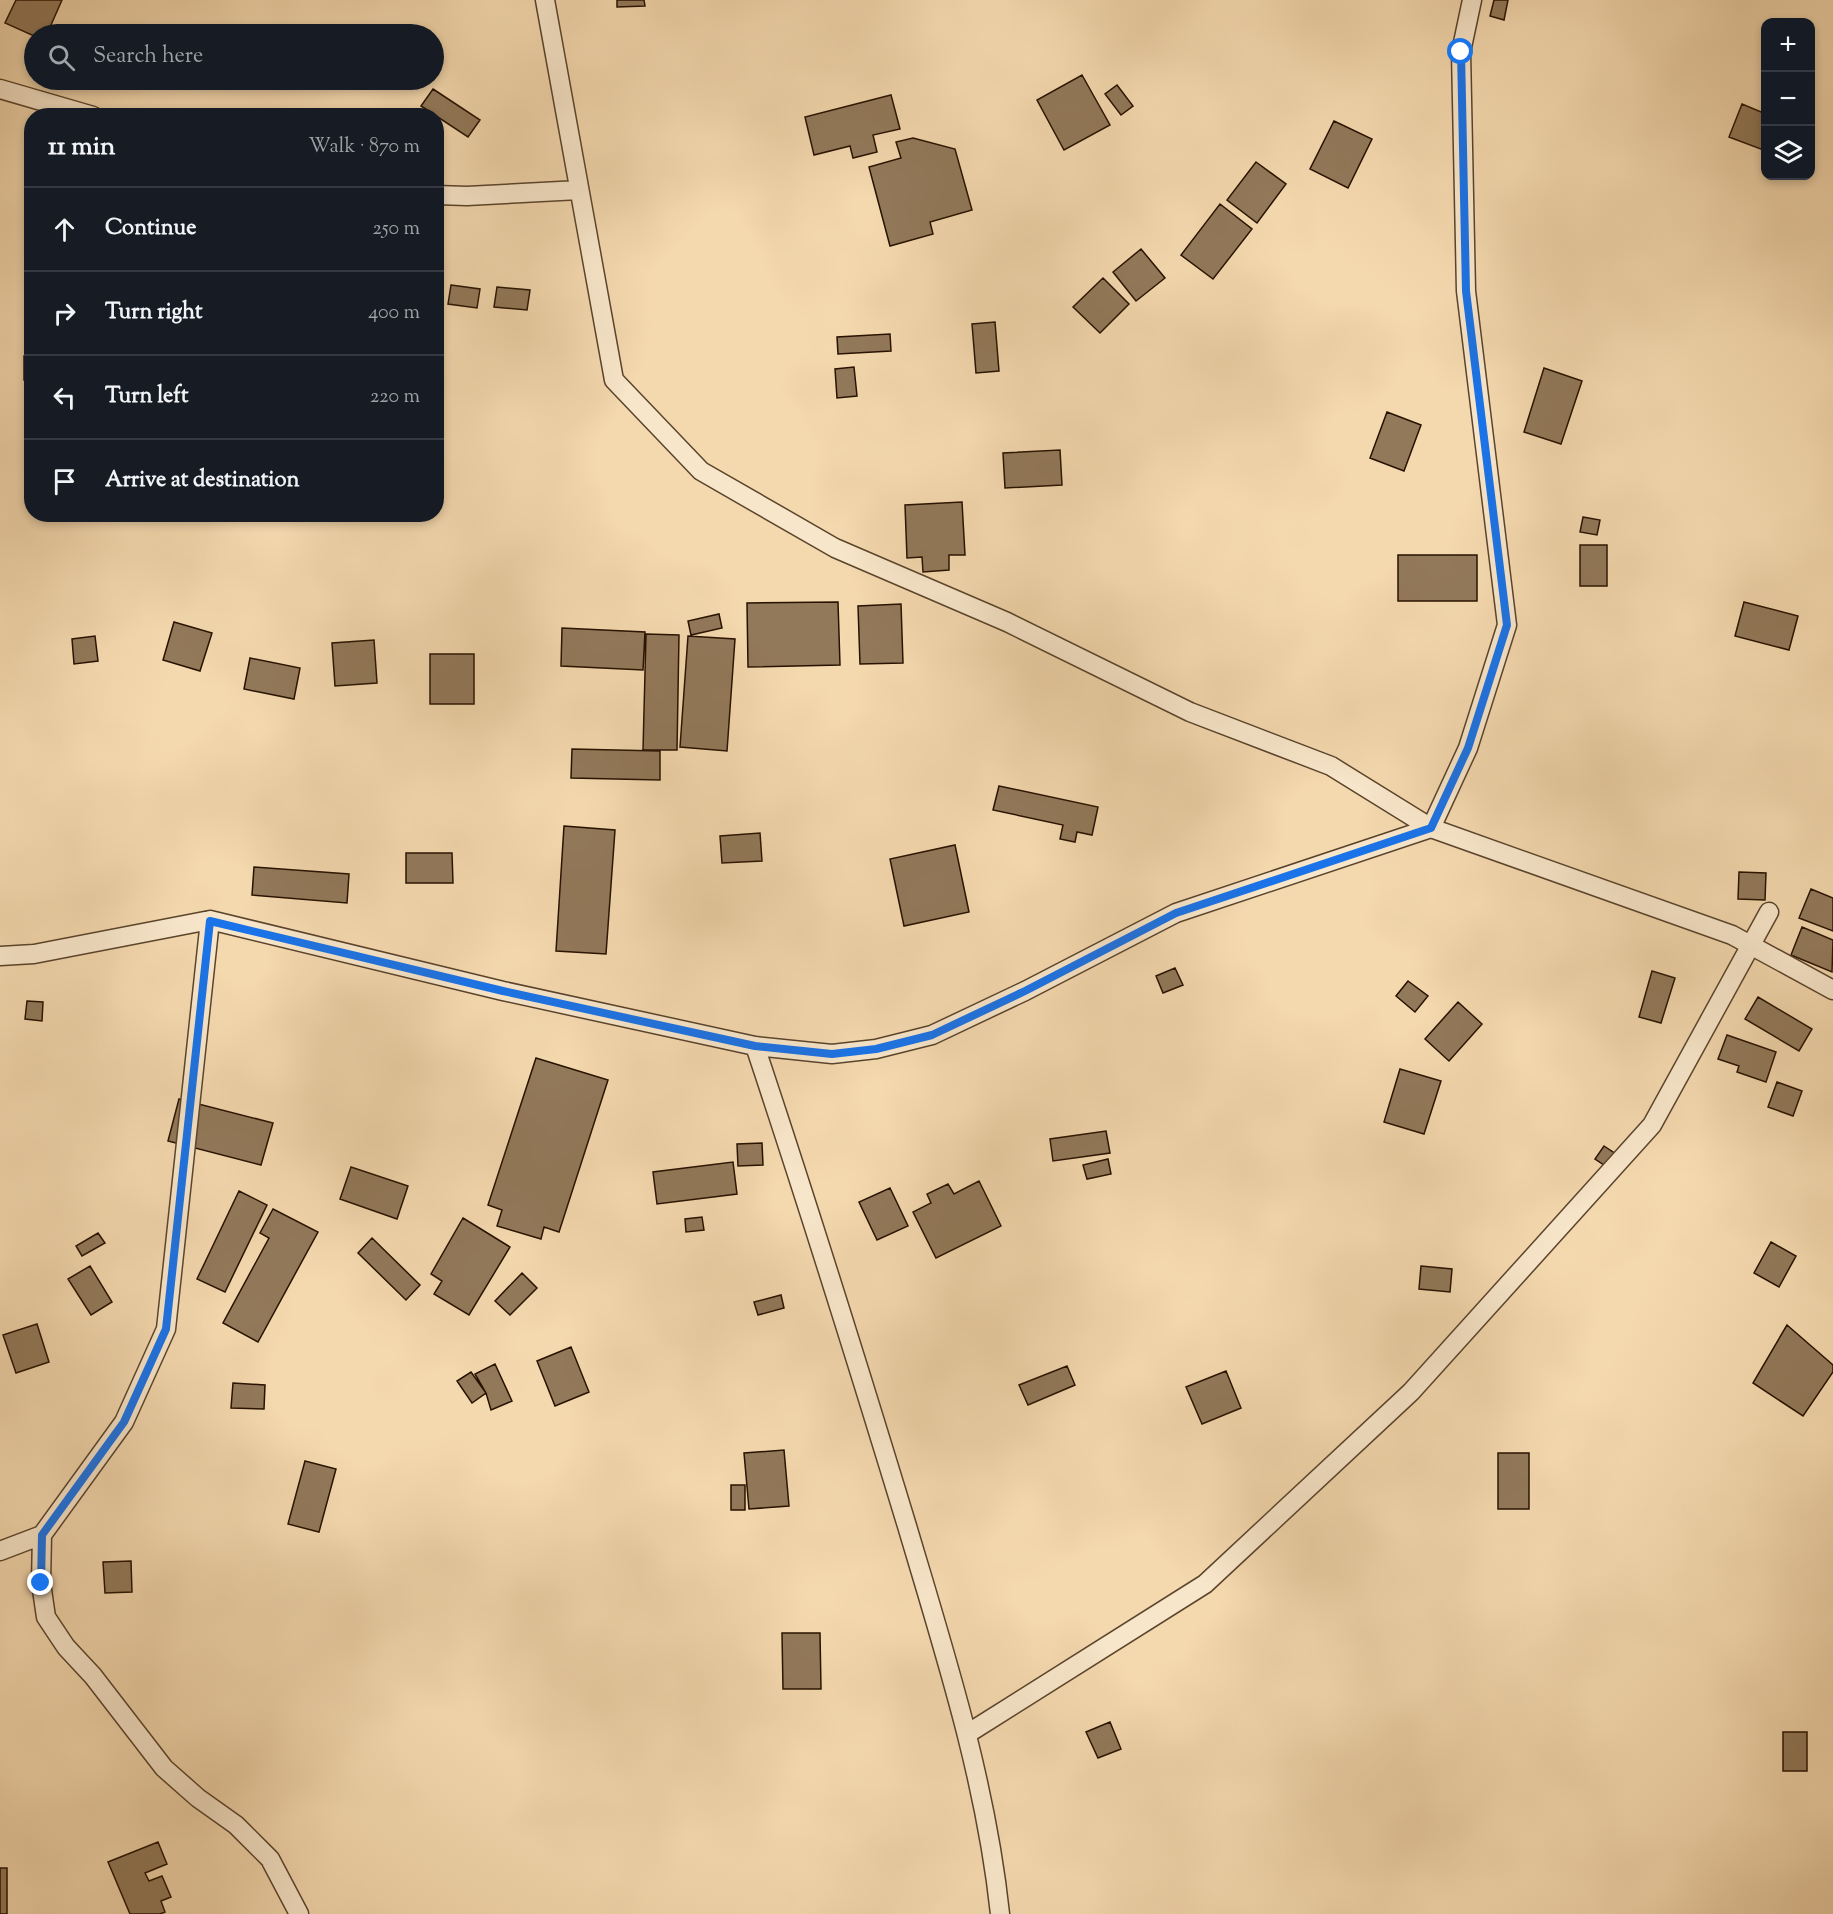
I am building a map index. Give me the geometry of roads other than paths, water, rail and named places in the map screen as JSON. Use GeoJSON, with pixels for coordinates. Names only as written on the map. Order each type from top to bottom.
{"type":"FeatureCollection","features":[{"type":"Feature","properties":{"kind":"street"},"geometry":{"type":"LineString","coordinates":[[545,0],[614,380],[701,471],[835,548],[1006,622],[1190,712],[1331,766],[1431,828],[1732,935],[1833,990]]}},
{"type":"Feature","properties":{"kind":"street"},"geometry":{"type":"LineString","coordinates":[[0,956],[34,954],[210,921],[503,991],[755,1046],[832,1054],[876,1049],[932,1035],[1025,991],[1176,913],[1431,828],[1468,748],[1507,625],[1466,291],[1461,52],[1472,0]]}},
{"type":"Feature","properties":{"kind":"street"},"geometry":{"type":"LineString","coordinates":[[0,90],[64,108]]}},
{"type":"Feature","properties":{"kind":"street"},"geometry":{"type":"LineString","coordinates":[[444,195],[579,190]]}},
{"type":"Feature","properties":{"kind":"street"},"geometry":{"type":"LineString","coordinates":[[967,1734],[1205,1584],[1411,1392],[1652,1125],[1769,912]]}},
{"type":"Feature","properties":{"kind":"street"},"geometry":{"type":"LineString","coordinates":[[0,1551],[42,1535],[124,1422],[166,1329],[210,921]]}},
{"type":"Feature","properties":{"kind":"street"},"geometry":{"type":"LineString","coordinates":[[755,1046],[865,1388],[961,1707],[994,1858],[1000,1914]]}},
{"type":"Feature","properties":{"kind":"street"},"geometry":{"type":"LineString","coordinates":[[42,1535],[41,1583],[46,1617],[66,1647],[93,1676],[164,1768],[198,1798],[237,1825],[270,1859],[300,1914]]}}]}
